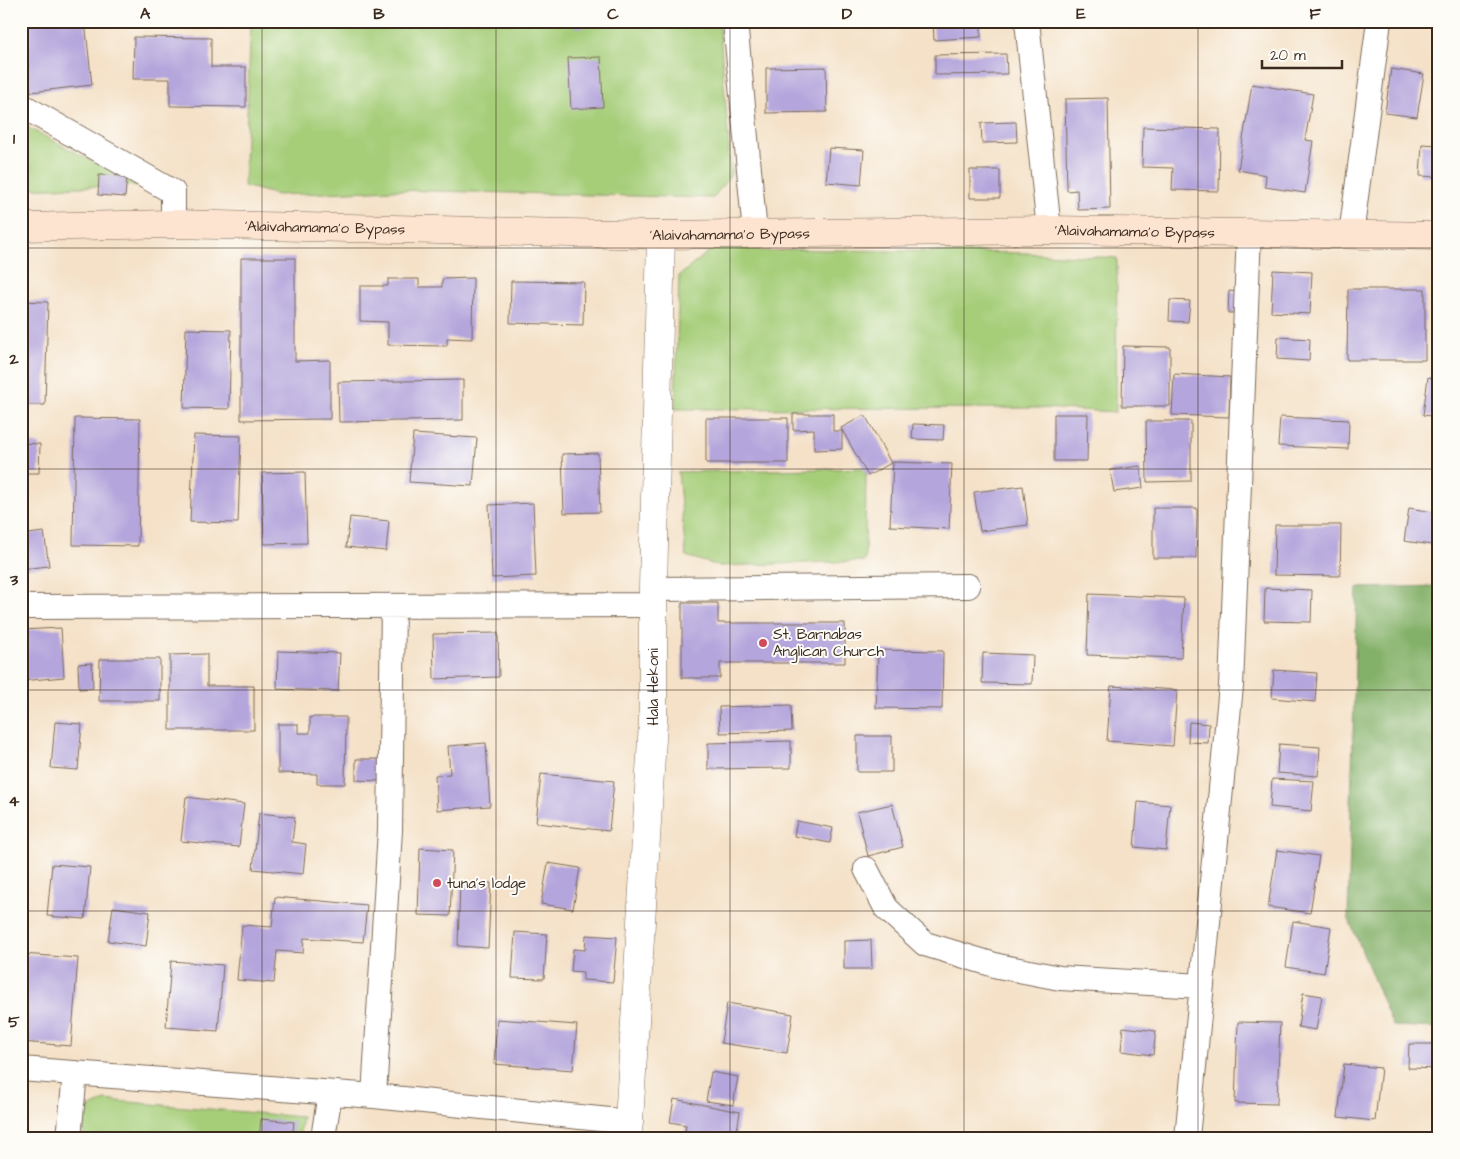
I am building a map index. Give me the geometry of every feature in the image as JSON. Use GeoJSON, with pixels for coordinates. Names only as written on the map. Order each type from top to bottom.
{"type":"FeatureCollection","features":[{"type":"Feature","properties":{"kind":"main road","name":"'Alaivahamama'o Bypass"},"geometry":{"type":"LineString","coordinates":[[21,227],[173,224],[661,235],[1049,230],[1439,236]]}},
{"type":"Feature","properties":{"kind":"street"},"geometry":{"type":"LineString","coordinates":[[734,21],[755,233]]}},
{"type":"Feature","properties":{"kind":"street"},"geometry":{"type":"LineString","coordinates":[[1027,21],[1049,230]]}},
{"type":"Feature","properties":{"kind":"street"},"geometry":{"type":"LineString","coordinates":[[1351,236],[1379,21]]}},
{"type":"Feature","properties":{"kind":"street"},"geometry":{"type":"LineString","coordinates":[[21,105],[173,192],[173,224]]}},
{"type":"Feature","properties":{"kind":"street"},"geometry":{"type":"LineString","coordinates":[[1187,1138],[1231,686],[1249,232]]}},
{"type":"Feature","properties":{"kind":"street","name":"Hala Hekoni"},"geometry":{"type":"LineString","coordinates":[[628,1130],[653,722],[653,597],[661,235]]}},
{"type":"Feature","properties":{"kind":"street"},"geometry":{"type":"LineString","coordinates":[[21,607],[393,606],[968,586]]}},
{"type":"Feature","properties":{"kind":"street"},"geometry":{"type":"LineString","coordinates":[[374,1096],[390,830],[393,606]]}},
{"type":"Feature","properties":{"kind":"street"},"geometry":{"type":"LineString","coordinates":[[866,869],[886,908],[926,944],[998,966],[1060,978],[1202,986]]}},
{"type":"Feature","properties":{"kind":"street"},"geometry":{"type":"LineString","coordinates":[[21,1069],[374,1096],[628,1130]]}},
{"type":"Feature","properties":{"kind":"street"},"geometry":{"type":"LineString","coordinates":[[68,1138],[75,1073]]}},
{"type":"Feature","properties":{"kind":"street"},"geometry":{"type":"LineString","coordinates":[[323,1138],[330,1093]]}},
{"type":"Feature","properties":{"kind":"green space"},"geometry":{"type":"Polygon","coordinates":[[[251,21],[719,21],[731,174],[713,198],[393,190],[278,195],[244,186],[251,21]]]}},
{"type":"Feature","properties":{"kind":"green space"},"geometry":{"type":"Polygon","coordinates":[[[21,124],[138,185],[21,189],[21,124]]]}},
{"type":"Feature","properties":{"kind":"green space"},"geometry":{"type":"Polygon","coordinates":[[[713,248],[1025,253],[1117,258],[1116,412],[1040,408],[675,409],[679,276],[713,248]]]}},
{"type":"Feature","properties":{"kind":"green space"},"geometry":{"type":"Polygon","coordinates":[[[866,468],[865,561],[719,566],[686,556],[678,472],[866,468]]]}},
{"type":"Feature","properties":{"kind":"green space"},"geometry":{"type":"Polygon","coordinates":[[[1439,586],[1439,1028],[1393,1026],[1348,917],[1357,588],[1439,586]]]}},
{"type":"Feature","properties":{"kind":"green space"},"geometry":{"type":"Polygon","coordinates":[[[105,1100],[302,1117],[299,1138],[83,1138],[84,1111],[105,1100]]]}},
{"type":"Feature","properties":{"kind":"building"},"geometry":{"type":"Polygon","coordinates":[[[23,21],[85,21],[92,85],[31,92],[23,21]]]}},
{"type":"Feature","properties":{"kind":"building"},"geometry":{"type":"Polygon","coordinates":[[[574,21],[629,21],[629,23],[575,28],[574,21]]]}},
{"type":"Feature","properties":{"kind":"building"},"geometry":{"type":"Polygon","coordinates":[[[893,21],[906,21],[906,23],[893,23],[893,21]]]}},
{"type":"Feature","properties":{"kind":"building"},"geometry":{"type":"Polygon","coordinates":[[[933,21],[981,21],[981,37],[934,40],[933,21]]]}},
{"type":"Feature","properties":{"kind":"building"},"geometry":{"type":"Polygon","coordinates":[[[1330,21],[1361,21],[1360,26],[1330,23],[1330,21]]]}},
{"type":"Feature","properties":{"kind":"building"},"geometry":{"type":"Polygon","coordinates":[[[134,37],[211,38],[211,67],[246,67],[246,107],[170,106],[170,79],[133,79],[134,37]]]}},
{"type":"Feature","properties":{"kind":"building"},"geometry":{"type":"Polygon","coordinates":[[[1006,54],[1007,74],[935,75],[935,55],[1006,54]]]}},
{"type":"Feature","properties":{"kind":"building"},"geometry":{"type":"Polygon","coordinates":[[[601,57],[603,107],[571,109],[568,58],[601,57]]]}},
{"type":"Feature","properties":{"kind":"building"},"geometry":{"type":"Polygon","coordinates":[[[826,67],[827,112],[766,113],[766,68],[826,67]]]}},
{"type":"Feature","properties":{"kind":"building"},"geometry":{"type":"Polygon","coordinates":[[[1391,69],[1424,74],[1417,117],[1385,113],[1391,69]]]}},
{"type":"Feature","properties":{"kind":"building"},"geometry":{"type":"Polygon","coordinates":[[[1252,84],[1313,94],[1305,140],[1313,141],[1305,193],[1265,187],[1266,175],[1238,170],[1252,84]]]}},
{"type":"Feature","properties":{"kind":"building"},"geometry":{"type":"Polygon","coordinates":[[[1108,98],[1110,209],[1078,210],[1077,190],[1067,191],[1065,99],[1108,98]]]}},
{"type":"Feature","properties":{"kind":"building"},"geometry":{"type":"Polygon","coordinates":[[[1016,122],[1017,142],[982,143],[981,123],[1016,122]]]}},
{"type":"Feature","properties":{"kind":"building"},"geometry":{"type":"Polygon","coordinates":[[[1143,127],[1220,129],[1219,191],[1172,190],[1173,168],[1142,167],[1143,127]]]}},
{"type":"Feature","properties":{"kind":"building"},"geometry":{"type":"Polygon","coordinates":[[[1422,144],[1439,145],[1439,177],[1420,176],[1422,144]]]}},
{"type":"Feature","properties":{"kind":"building"},"geometry":{"type":"Polygon","coordinates":[[[829,148],[864,150],[861,185],[826,182],[829,148]]]}},
{"type":"Feature","properties":{"kind":"building"},"geometry":{"type":"Polygon","coordinates":[[[970,170],[1000,170],[1000,198],[970,198],[970,170]]]}},
{"type":"Feature","properties":{"kind":"building"},"geometry":{"type":"Polygon","coordinates":[[[99,175],[127,176],[125,197],[98,195],[99,175]]]}},
{"type":"Feature","properties":{"kind":"building"},"geometry":{"type":"Polygon","coordinates":[[[241,258],[295,258],[295,361],[330,360],[330,419],[241,420],[241,258]]]}},
{"type":"Feature","properties":{"kind":"building"},"geometry":{"type":"Polygon","coordinates":[[[1273,270],[1312,272],[1310,314],[1271,312],[1273,270]]]}},
{"type":"Feature","properties":{"kind":"building"},"geometry":{"type":"Polygon","coordinates":[[[473,278],[472,339],[447,338],[447,346],[388,345],[388,322],[360,321],[360,286],[388,286],[388,279],[419,279],[419,287],[442,287],[442,279],[473,278]]]}},
{"type":"Feature","properties":{"kind":"building"},"geometry":{"type":"Polygon","coordinates":[[[511,281],[584,282],[583,325],[510,323],[511,281]]]}},
{"type":"Feature","properties":{"kind":"building"},"geometry":{"type":"Polygon","coordinates":[[[1348,289],[1425,289],[1425,360],[1347,360],[1348,289]]]}},
{"type":"Feature","properties":{"kind":"building"},"geometry":{"type":"Polygon","coordinates":[[[1229,291],[1238,292],[1236,313],[1228,313],[1229,291]]]}},
{"type":"Feature","properties":{"kind":"building"},"geometry":{"type":"Polygon","coordinates":[[[1170,300],[1190,301],[1188,322],[1169,321],[1170,300]]]}},
{"type":"Feature","properties":{"kind":"building"},"geometry":{"type":"Polygon","coordinates":[[[21,301],[48,302],[45,405],[21,405],[21,301]]]}},
{"type":"Feature","properties":{"kind":"building"},"geometry":{"type":"Polygon","coordinates":[[[186,329],[231,330],[229,409],[184,408],[186,329]]]}},
{"type":"Feature","properties":{"kind":"building"},"geometry":{"type":"Polygon","coordinates":[[[1278,337],[1310,339],[1309,361],[1277,359],[1278,337]]]}},
{"type":"Feature","properties":{"kind":"building"},"geometry":{"type":"Polygon","coordinates":[[[1123,346],[1170,347],[1170,406],[1122,406],[1123,346]]]}},
{"type":"Feature","properties":{"kind":"building"},"geometry":{"type":"Polygon","coordinates":[[[1174,374],[1230,377],[1229,417],[1172,415],[1174,374]]]}},
{"type":"Feature","properties":{"kind":"building"},"geometry":{"type":"Polygon","coordinates":[[[1428,377],[1439,379],[1439,417],[1423,415],[1428,377]]]}},
{"type":"Feature","properties":{"kind":"building"},"geometry":{"type":"Polygon","coordinates":[[[463,380],[463,420],[339,422],[338,382],[463,380]]]}},
{"type":"Feature","properties":{"kind":"building"},"geometry":{"type":"Polygon","coordinates":[[[793,414],[833,414],[833,431],[842,431],[842,449],[814,450],[814,429],[793,430],[793,414]]]}},
{"type":"Feature","properties":{"kind":"building"},"geometry":{"type":"Polygon","coordinates":[[[1054,414],[1088,414],[1087,461],[1054,461],[1054,414]]]}},
{"type":"Feature","properties":{"kind":"building"},"geometry":{"type":"Polygon","coordinates":[[[865,415],[891,463],[868,476],[841,428],[865,415]]]}},
{"type":"Feature","properties":{"kind":"building"},"geometry":{"type":"Polygon","coordinates":[[[1280,417],[1349,420],[1348,449],[1278,446],[1280,417]]]}},
{"type":"Feature","properties":{"kind":"building"},"geometry":{"type":"Polygon","coordinates":[[[75,418],[140,419],[138,546],[73,545],[75,418]]]}},
{"type":"Feature","properties":{"kind":"building"},"geometry":{"type":"Polygon","coordinates":[[[706,418],[788,418],[788,463],[706,463],[706,418]]]}},
{"type":"Feature","properties":{"kind":"building"},"geometry":{"type":"Polygon","coordinates":[[[1146,421],[1191,421],[1191,481],[1147,482],[1146,421]]]}},
{"type":"Feature","properties":{"kind":"building"},"geometry":{"type":"Polygon","coordinates":[[[913,424],[944,425],[943,440],[912,439],[913,424]]]}},
{"type":"Feature","properties":{"kind":"building"},"geometry":{"type":"Polygon","coordinates":[[[413,434],[477,438],[473,486],[409,482],[413,434]]]}},
{"type":"Feature","properties":{"kind":"building"},"geometry":{"type":"Polygon","coordinates":[[[194,435],[241,436],[238,523],[190,522],[194,435]]]}},
{"type":"Feature","properties":{"kind":"building"},"geometry":{"type":"Polygon","coordinates":[[[21,443],[40,444],[39,473],[21,473],[21,443]]]}},
{"type":"Feature","properties":{"kind":"building"},"geometry":{"type":"Polygon","coordinates":[[[598,453],[600,512],[564,513],[562,454],[598,453]]]}},
{"type":"Feature","properties":{"kind":"building"},"geometry":{"type":"Polygon","coordinates":[[[893,462],[952,464],[949,529],[890,526],[893,462]]]}},
{"type":"Feature","properties":{"kind":"building"},"geometry":{"type":"Polygon","coordinates":[[[1140,466],[1143,488],[1114,492],[1110,470],[1140,466]]]}},
{"type":"Feature","properties":{"kind":"building"},"geometry":{"type":"Polygon","coordinates":[[[305,472],[307,543],[264,544],[262,473],[305,472]]]}},
{"type":"Feature","properties":{"kind":"building"},"geometry":{"type":"Polygon","coordinates":[[[1023,486],[1028,525],[980,531],[974,492],[1023,486]]]}},
{"type":"Feature","properties":{"kind":"building"},"geometry":{"type":"Polygon","coordinates":[[[533,503],[536,576],[492,578],[489,505],[533,503]]]}},
{"type":"Feature","properties":{"kind":"building"},"geometry":{"type":"Polygon","coordinates":[[[1153,508],[1197,508],[1196,558],[1153,558],[1153,508]]]}},
{"type":"Feature","properties":{"kind":"building"},"geometry":{"type":"Polygon","coordinates":[[[1409,508],[1439,513],[1439,546],[1404,541],[1409,508]]]}},
{"type":"Feature","properties":{"kind":"building"},"geometry":{"type":"Polygon","coordinates":[[[350,517],[389,521],[386,551],[346,547],[350,517]]]}},
{"type":"Feature","properties":{"kind":"building"},"geometry":{"type":"Polygon","coordinates":[[[1275,525],[1341,525],[1340,576],[1274,575],[1275,525]]]}},
{"type":"Feature","properties":{"kind":"building"},"geometry":{"type":"Polygon","coordinates":[[[44,532],[49,566],[21,569],[21,535],[44,532]]]}},
{"type":"Feature","properties":{"kind":"building"},"geometry":{"type":"Polygon","coordinates":[[[1265,588],[1312,590],[1311,622],[1264,621],[1265,588]]]}},
{"type":"Feature","properties":{"kind":"building"},"geometry":{"type":"Polygon","coordinates":[[[1089,594],[1184,598],[1181,658],[1087,655],[1089,594]]]}},
{"type":"Feature","properties":{"kind":"building","name":"St. Barnabas Anglican Church"},"geometry":{"type":"Polygon","coordinates":[[[682,603],[718,603],[718,623],[845,623],[845,663],[720,663],[720,678],[682,678],[682,603]]]}},
{"type":"Feature","properties":{"kind":"building"},"geometry":{"type":"Polygon","coordinates":[[[61,628],[64,677],[21,681],[21,630],[61,628]]]}},
{"type":"Feature","properties":{"kind":"building"},"geometry":{"type":"Polygon","coordinates":[[[498,633],[499,677],[434,679],[433,634],[498,633]]]}},
{"type":"Feature","properties":{"kind":"building"},"geometry":{"type":"Polygon","coordinates":[[[878,650],[943,651],[942,709],[876,708],[878,650]]]}},
{"type":"Feature","properties":{"kind":"building"},"geometry":{"type":"Polygon","coordinates":[[[278,651],[340,653],[338,691],[277,689],[278,651]]]}},
{"type":"Feature","properties":{"kind":"building"},"geometry":{"type":"Polygon","coordinates":[[[983,653],[1033,655],[1032,684],[982,683],[983,653]]]}},
{"type":"Feature","properties":{"kind":"building"},"geometry":{"type":"Polygon","coordinates":[[[207,654],[207,686],[254,686],[254,730],[170,730],[170,655],[207,654]]]}},
{"type":"Feature","properties":{"kind":"building"},"geometry":{"type":"Polygon","coordinates":[[[100,659],[160,659],[160,701],[99,701],[100,659]]]}},
{"type":"Feature","properties":{"kind":"building"},"geometry":{"type":"Polygon","coordinates":[[[92,663],[93,688],[79,689],[78,664],[92,663]]]}},
{"type":"Feature","properties":{"kind":"building"},"geometry":{"type":"Polygon","coordinates":[[[1274,670],[1317,673],[1315,702],[1272,698],[1274,670]]]}},
{"type":"Feature","properties":{"kind":"building"},"geometry":{"type":"Polygon","coordinates":[[[1111,686],[1177,690],[1173,746],[1107,741],[1111,686]]]}},
{"type":"Feature","properties":{"kind":"building"},"geometry":{"type":"Polygon","coordinates":[[[791,705],[792,731],[720,733],[719,707],[791,705]]]}},
{"type":"Feature","properties":{"kind":"building"},"geometry":{"type":"Polygon","coordinates":[[[310,717],[346,717],[345,784],[317,784],[317,774],[278,773],[278,724],[298,724],[298,733],[310,733],[310,717]]]}},
{"type":"Feature","properties":{"kind":"building"},"geometry":{"type":"Polygon","coordinates":[[[55,722],[82,724],[78,770],[51,768],[55,722]]]}},
{"type":"Feature","properties":{"kind":"building"},"geometry":{"type":"Polygon","coordinates":[[[1189,722],[1209,724],[1208,743],[1188,742],[1189,722]]]}},
{"type":"Feature","properties":{"kind":"building"},"geometry":{"type":"Polygon","coordinates":[[[857,736],[892,736],[892,772],[857,772],[857,736]]]}},
{"type":"Feature","properties":{"kind":"building"},"geometry":{"type":"Polygon","coordinates":[[[791,741],[791,768],[708,769],[708,743],[791,741]]]}},
{"type":"Feature","properties":{"kind":"building"},"geometry":{"type":"Polygon","coordinates":[[[486,743],[490,806],[437,810],[435,775],[450,774],[448,746],[486,743]]]}},
{"type":"Feature","properties":{"kind":"building"},"geometry":{"type":"Polygon","coordinates":[[[1279,744],[1320,747],[1318,776],[1277,773],[1279,744]]]}},
{"type":"Feature","properties":{"kind":"building"},"geometry":{"type":"Polygon","coordinates":[[[356,759],[379,759],[379,781],[356,780],[356,759]]]}},
{"type":"Feature","properties":{"kind":"building"},"geometry":{"type":"Polygon","coordinates":[[[541,774],[614,781],[609,831],[536,823],[541,774]]]}},
{"type":"Feature","properties":{"kind":"building"},"geometry":{"type":"Polygon","coordinates":[[[1272,779],[1314,781],[1311,811],[1270,807],[1272,779]]]}},
{"type":"Feature","properties":{"kind":"building"},"geometry":{"type":"Polygon","coordinates":[[[186,797],[244,804],[239,847],[181,841],[186,797]]]}},
{"type":"Feature","properties":{"kind":"building"},"geometry":{"type":"Polygon","coordinates":[[[1138,802],[1170,805],[1166,850],[1134,847],[1138,802]]]}},
{"type":"Feature","properties":{"kind":"building"},"geometry":{"type":"Polygon","coordinates":[[[892,804],[903,847],[868,856],[857,812],[892,804]]]}},
{"type":"Feature","properties":{"kind":"building"},"geometry":{"type":"Polygon","coordinates":[[[259,813],[295,817],[292,842],[306,844],[303,874],[253,869],[259,813]]]}},
{"type":"Feature","properties":{"kind":"building"},"geometry":{"type":"Polygon","coordinates":[[[797,821],[833,828],[830,843],[794,836],[797,821]]]}},
{"type":"Feature","properties":{"kind":"building"},"geometry":{"type":"Polygon","coordinates":[[[420,848],[453,850],[450,916],[418,915],[420,848]]]}},
{"type":"Feature","properties":{"kind":"building"},"geometry":{"type":"Polygon","coordinates":[[[1277,850],[1319,856],[1310,913],[1268,907],[1277,850]]]}},
{"type":"Feature","properties":{"kind":"building"},"geometry":{"type":"Polygon","coordinates":[[[548,863],[580,868],[573,909],[541,904],[548,863]]]}},
{"type":"Feature","properties":{"kind":"building"},"geometry":{"type":"Polygon","coordinates":[[[52,864],[90,867],[85,919],[47,916],[52,864]]]}},
{"type":"Feature","properties":{"kind":"building"},"geometry":{"type":"Polygon","coordinates":[[[460,882],[491,883],[488,948],[458,946],[460,882]]]}},
{"type":"Feature","properties":{"kind":"building"},"geometry":{"type":"Polygon","coordinates":[[[275,897],[367,905],[363,942],[304,938],[303,953],[277,951],[274,983],[237,980],[242,925],[272,927],[275,897]]]}},
{"type":"Feature","properties":{"kind":"building"},"geometry":{"type":"Polygon","coordinates":[[[113,907],[150,912],[146,946],[108,941],[113,907]]]}},
{"type":"Feature","properties":{"kind":"building"},"geometry":{"type":"Polygon","coordinates":[[[1293,921],[1331,927],[1324,973],[1286,967],[1293,921]]]}},
{"type":"Feature","properties":{"kind":"building"},"geometry":{"type":"Polygon","coordinates":[[[515,932],[547,934],[544,979],[512,978],[515,932]]]}},
{"type":"Feature","properties":{"kind":"building"},"geometry":{"type":"Polygon","coordinates":[[[586,935],[617,937],[613,982],[583,980],[583,972],[571,971],[573,949],[585,950],[586,935]]]}},
{"type":"Feature","properties":{"kind":"building"},"geometry":{"type":"Polygon","coordinates":[[[871,940],[872,969],[844,969],[844,941],[871,940]]]}},
{"type":"Feature","properties":{"kind":"building"},"geometry":{"type":"Polygon","coordinates":[[[22,954],[78,958],[71,1046],[21,1042],[22,954]]]}},
{"type":"Feature","properties":{"kind":"building"},"geometry":{"type":"Polygon","coordinates":[[[171,961],[223,965],[218,1031],[166,1027],[171,961]]]}},
{"type":"Feature","properties":{"kind":"building"},"geometry":{"type":"Polygon","coordinates":[[[1303,993],[1322,996],[1316,1030],[1298,1027],[1303,993]]]}},
{"type":"Feature","properties":{"kind":"building"},"geometry":{"type":"Polygon","coordinates":[[[727,1003],[793,1014],[787,1053],[721,1043],[727,1003]]]}},
{"type":"Feature","properties":{"kind":"building"},"geometry":{"type":"Polygon","coordinates":[[[497,1019],[577,1025],[573,1070],[494,1064],[497,1019]]]}},
{"type":"Feature","properties":{"kind":"building"},"geometry":{"type":"Polygon","coordinates":[[[1238,1022],[1280,1023],[1277,1104],[1235,1103],[1238,1022]]]}},
{"type":"Feature","properties":{"kind":"building"},"geometry":{"type":"Polygon","coordinates":[[[1123,1027],[1156,1031],[1153,1055],[1121,1051],[1123,1027]]]}},
{"type":"Feature","properties":{"kind":"building"},"geometry":{"type":"Polygon","coordinates":[[[1409,1044],[1439,1044],[1439,1069],[1408,1068],[1409,1044]]]}},
{"type":"Feature","properties":{"kind":"building"},"geometry":{"type":"Polygon","coordinates":[[[1344,1064],[1381,1068],[1375,1121],[1338,1117],[1344,1064]]]}},
{"type":"Feature","properties":{"kind":"building"},"geometry":{"type":"Polygon","coordinates":[[[711,1072],[738,1077],[733,1105],[706,1101],[711,1072]]]}},
{"type":"Feature","properties":{"kind":"building"},"geometry":{"type":"Polygon","coordinates":[[[674,1099],[740,1112],[736,1137],[718,1133],[717,1138],[684,1138],[686,1125],[670,1122],[674,1099]]]}},
{"type":"Feature","properties":{"kind":"building"},"geometry":{"type":"Polygon","coordinates":[[[261,1119],[294,1122],[292,1138],[259,1138],[261,1119]]]}},
{"type":"Feature","properties":{"kind":"place","name":"St. Barnabas Anglican Church"},"geometry":{"type":"Point","coordinates":[763,643]}},
{"type":"Feature","properties":{"kind":"place","name":"tuna's lodge"},"geometry":{"type":"Point","coordinates":[437,883]}}]}
